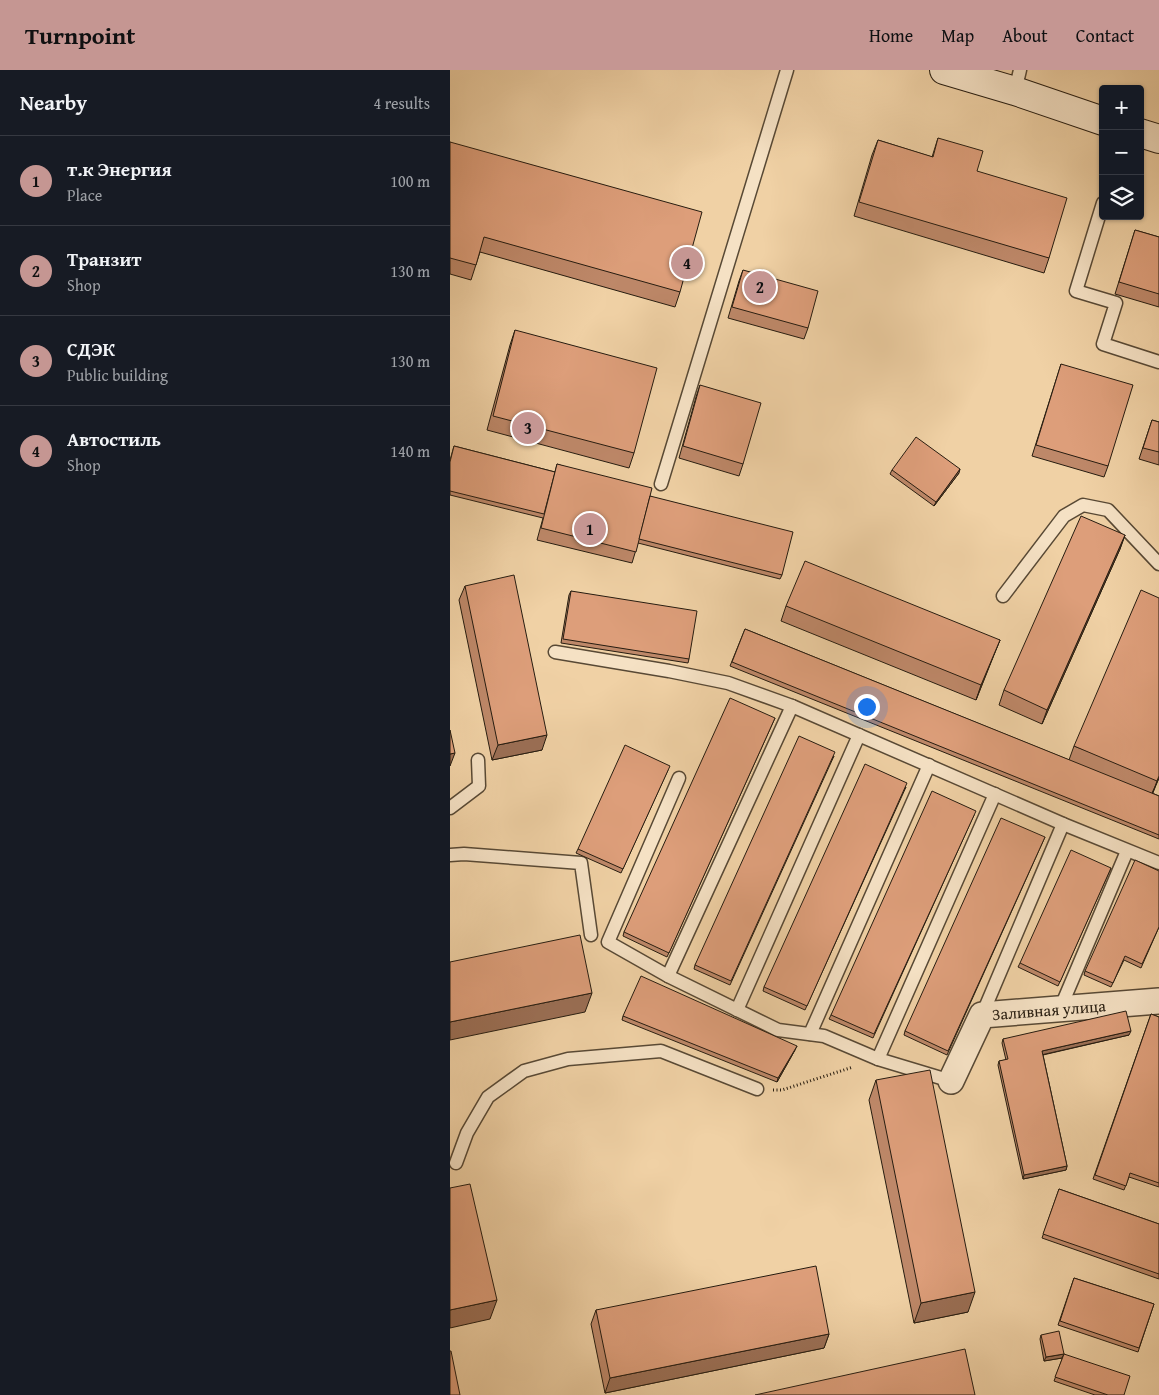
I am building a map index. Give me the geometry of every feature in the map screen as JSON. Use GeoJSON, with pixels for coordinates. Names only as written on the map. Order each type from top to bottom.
{"type":"FeatureCollection","features":[{"type":"Feature","properties":{"kind":"main road"},"geometry":{"type":"LineString","coordinates":[[944,70],[1017,81],[1099,119]]}},
{"type":"Feature","properties":{"kind":"main road"},"geometry":{"type":"LineString","coordinates":[[1144,134],[1159,139]]}},
{"type":"Feature","properties":{"kind":"street","name":"Заливная улица"},"geometry":{"type":"LineString","coordinates":[[951,1081],[982,1015],[1159,1001]]}},
{"type":"Feature","properties":{"kind":"lane"},"geometry":{"type":"LineString","coordinates":[[661,484],[787,70]]}},
{"type":"Feature","properties":{"kind":"lane"},"geometry":{"type":"LineString","coordinates":[[1099,216],[1076,291],[1116,303],[1103,344],[1159,362]]}},
{"type":"Feature","properties":{"kind":"lane"},"geometry":{"type":"LineString","coordinates":[[1003,596],[1064,516],[1083,505],[1108,510],[1159,564]]}},
{"type":"Feature","properties":{"kind":"lane"},"geometry":{"type":"LineString","coordinates":[[555,652],[728,683],[792,706],[1063,824],[1159,863]]}},
{"type":"Feature","properties":{"kind":"lane"},"geometry":{"type":"LineString","coordinates":[[668,976],[792,706]]}},
{"type":"Feature","properties":{"kind":"lane"},"geometry":{"type":"LineString","coordinates":[[737,1010],[859,735]]}},
{"type":"Feature","properties":{"kind":"lane"},"geometry":{"type":"LineString","coordinates":[[450,808],[479,786],[478,760]]}},
{"type":"Feature","properties":{"kind":"lane"},"geometry":{"type":"LineString","coordinates":[[810,1034],[929,765]]}},
{"type":"Feature","properties":{"kind":"lane"},"geometry":{"type":"LineString","coordinates":[[680,778],[608,942],[668,976],[778,1030],[824,1036],[878,1059],[951,1081]]}},
{"type":"Feature","properties":{"kind":"lane"},"geometry":{"type":"LineString","coordinates":[[878,1059],[995,794]]}},
{"type":"Feature","properties":{"kind":"lane"},"geometry":{"type":"LineString","coordinates":[[982,1015],[1063,824]]}},
{"type":"Feature","properties":{"kind":"lane"},"geometry":{"type":"LineString","coordinates":[[1060,1009],[1127,851]]}},
{"type":"Feature","properties":{"kind":"lane"},"geometry":{"type":"LineString","coordinates":[[450,855],[464,854],[580,863],[590,935]]}},
{"type":"Feature","properties":{"kind":"lane"},"geometry":{"type":"LineString","coordinates":[[456,1163],[467,1133],[488,1097],[524,1071],[568,1059],[661,1051],[757,1089]]}},
{"type":"Feature","properties":{"kind":"path"},"geometry":{"type":"LineString","coordinates":[[757,1089],[782,1090],[878,1059]]}},
{"type":"Feature","properties":{"kind":"building"},"geometry":{"type":"Polygon","coordinates":[[[938,138],[983,151],[977,171],[1067,198],[1049,258],[859,202],[878,140],[933,157],[938,138]]]}},
{"type":"Feature","properties":{"kind":"building"},"geometry":{"type":"Polygon","coordinates":[[[450,142],[702,212],[680,292],[484,237],[476,265],[450,258],[450,142]]]}},
{"type":"Feature","properties":{"kind":"building"},"geometry":{"type":"Polygon","coordinates":[[[1135,230],[1159,237],[1159,294],[1119,282],[1135,230]]]}},
{"type":"Feature","properties":{"kind":"building"},"geometry":{"type":"Polygon","coordinates":[[[743,270],[818,291],[808,328],[732,307],[743,270]]]}},
{"type":"Feature","properties":{"kind":"building"},"geometry":{"type":"Polygon","coordinates":[[[515,330],[657,368],[634,453],[493,416],[515,330]]]}},
{"type":"Feature","properties":{"kind":"building"},"geometry":{"type":"Polygon","coordinates":[[[1061,364],[1133,385],[1108,466],[1036,445],[1061,364]]]}},
{"type":"Feature","properties":{"kind":"building"},"geometry":{"type":"Polygon","coordinates":[[[700,385],[761,403],[743,464],[683,446],[700,385]]]}},
{"type":"Feature","properties":{"kind":"building"},"geometry":{"type":"Polygon","coordinates":[[[1152,420],[1159,422],[1159,452],[1143,448],[1152,420]]]}},
{"type":"Feature","properties":{"kind":"building"},"geometry":{"type":"Polygon","coordinates":[[[916,437],[960,469],[936,502],[892,470],[916,437]]]}},
{"type":"Feature","properties":{"kind":"building"},"geometry":{"type":"Polygon","coordinates":[[[454,446],[555,472],[544,514],[450,491],[450,462],[454,446]]]}},
{"type":"Feature","properties":{"kind":"building"},"geometry":{"type":"Polygon","coordinates":[[[557,464],[652,488],[636,552],[541,528],[557,464]]]}},
{"type":"Feature","properties":{"kind":"building"},"geometry":{"type":"Polygon","coordinates":[[[650,496],[793,532],[782,575],[639,539],[650,496]]]}},
{"type":"Feature","properties":{"kind":"building"},"geometry":{"type":"Polygon","coordinates":[[[1081,516],[1125,535],[1047,710],[1004,690],[1081,516]]]}},
{"type":"Feature","properties":{"kind":"building"},"geometry":{"type":"Polygon","coordinates":[[[805,561],[1000,640],[981,685],[786,606],[805,561]]]}},
{"type":"Feature","properties":{"kind":"building"},"geometry":{"type":"Polygon","coordinates":[[[514,575],[547,735],[498,745],[465,586],[514,575]]]}},
{"type":"Feature","properties":{"kind":"building"},"geometry":{"type":"Polygon","coordinates":[[[1141,590],[1159,598],[1159,776],[1157,781],[1074,746],[1141,590]]]}},
{"type":"Feature","properties":{"kind":"building"},"geometry":{"type":"Polygon","coordinates":[[[571,591],[697,611],[689,659],[563,639],[571,591]]]}},
{"type":"Feature","properties":{"kind":"building"},"geometry":{"type":"Polygon","coordinates":[[[745,629],[1159,796],[1159,835],[732,662],[745,629]]]}},
{"type":"Feature","properties":{"kind":"building"},"geometry":{"type":"Polygon","coordinates":[[[730,698],[775,718],[669,953],[624,932],[730,698]]]}},
{"type":"Feature","properties":{"kind":"building"},"geometry":{"type":"Polygon","coordinates":[[[450,730],[455,753],[450,754],[450,730]]]}},
{"type":"Feature","properties":{"kind":"building"},"geometry":{"type":"Polygon","coordinates":[[[799,736],[835,752],[731,981],[695,965],[799,736]]]}},
{"type":"Feature","properties":{"kind":"building"},"geometry":{"type":"Polygon","coordinates":[[[625,745],[670,766],[623,869],[578,849],[625,745]]]}},
{"type":"Feature","properties":{"kind":"building"},"geometry":{"type":"Polygon","coordinates":[[[865,764],[907,783],[807,1006],[764,987],[865,764]]]}},
{"type":"Feature","properties":{"kind":"building"},"geometry":{"type":"Polygon","coordinates":[[[932,791],[976,811],[874,1034],[831,1015],[932,791]]]}},
{"type":"Feature","properties":{"kind":"building"},"geometry":{"type":"Polygon","coordinates":[[[1001,818],[1045,837],[948,1051],[905,1031],[1001,818]]]}},
{"type":"Feature","properties":{"kind":"building"},"geometry":{"type":"Polygon","coordinates":[[[1071,850],[1111,868],[1060,982],[1020,963],[1071,850]]]}},
{"type":"Feature","properties":{"kind":"building"},"geometry":{"type":"Polygon","coordinates":[[[1135,860],[1159,871],[1159,927],[1142,964],[1125,956],[1113,983],[1085,971],[1135,860]]]}},
{"type":"Feature","properties":{"kind":"building"},"geometry":{"type":"Polygon","coordinates":[[[580,935],[592,993],[450,1022],[450,962],[580,935]]]}},
{"type":"Feature","properties":{"kind":"building"},"geometry":{"type":"Polygon","coordinates":[[[641,976],[797,1046],[778,1078],[623,1016],[641,976]]]}},
{"type":"Feature","properties":{"kind":"building"},"geometry":{"type":"Polygon","coordinates":[[[1126,1011],[1131,1031],[1042,1051],[1067,1166],[1024,1175],[999,1061],[1008,1059],[1003,1039],[1126,1011]]]}},
{"type":"Feature","properties":{"kind":"building"},"geometry":{"type":"Polygon","coordinates":[[[1151,1014],[1159,1017],[1159,1183],[1130,1173],[1126,1186],[1095,1175],[1151,1014]]]}},
{"type":"Feature","properties":{"kind":"building"},"geometry":{"type":"Polygon","coordinates":[[[930,1070],[975,1292],[921,1303],[876,1080],[930,1070]]]}},
{"type":"Feature","properties":{"kind":"building"},"geometry":{"type":"Polygon","coordinates":[[[470,1184],[497,1300],[450,1310],[450,1188],[470,1184]]]}},
{"type":"Feature","properties":{"kind":"building"},"geometry":{"type":"Polygon","coordinates":[[[1059,1189],[1159,1224],[1159,1274],[1043,1234],[1059,1189]]]}},
{"type":"Feature","properties":{"kind":"building"},"geometry":{"type":"Polygon","coordinates":[[[816,1266],[829,1334],[610,1378],[596,1310],[816,1266]]]}},
{"type":"Feature","properties":{"kind":"building"},"geometry":{"type":"Polygon","coordinates":[[[1074,1278],[1154,1304],[1139,1348],[1060,1321],[1074,1278]]]}},
{"type":"Feature","properties":{"kind":"building"},"geometry":{"type":"Polygon","coordinates":[[[1059,1331],[1064,1354],[1046,1357],[1041,1335],[1059,1331]]]}},
{"type":"Feature","properties":{"kind":"building"},"geometry":{"type":"Polygon","coordinates":[[[965,1349],[975,1395],[755,1395],[965,1349]]]}},
{"type":"Feature","properties":{"kind":"building"},"geometry":{"type":"Polygon","coordinates":[[[451,1351],[460,1395],[450,1395],[451,1351]]]}},
{"type":"Feature","properties":{"kind":"building"},"geometry":{"type":"Polygon","coordinates":[[[1064,1354],[1130,1376],[1124,1395],[1108,1395],[1055,1377],[1064,1354]]]}},
{"type":"Feature","properties":{"kind":"place","name":"Автостиль"},"geometry":{"type":"Point","coordinates":[687,263]}},
{"type":"Feature","properties":{"kind":"place","name":"Транзит"},"geometry":{"type":"Point","coordinates":[760,287]}},
{"type":"Feature","properties":{"kind":"place","name":"СДЭК"},"geometry":{"type":"Point","coordinates":[528,428]}},
{"type":"Feature","properties":{"kind":"place","name":"т.к Энергия"},"geometry":{"type":"Point","coordinates":[590,529]}}]}
